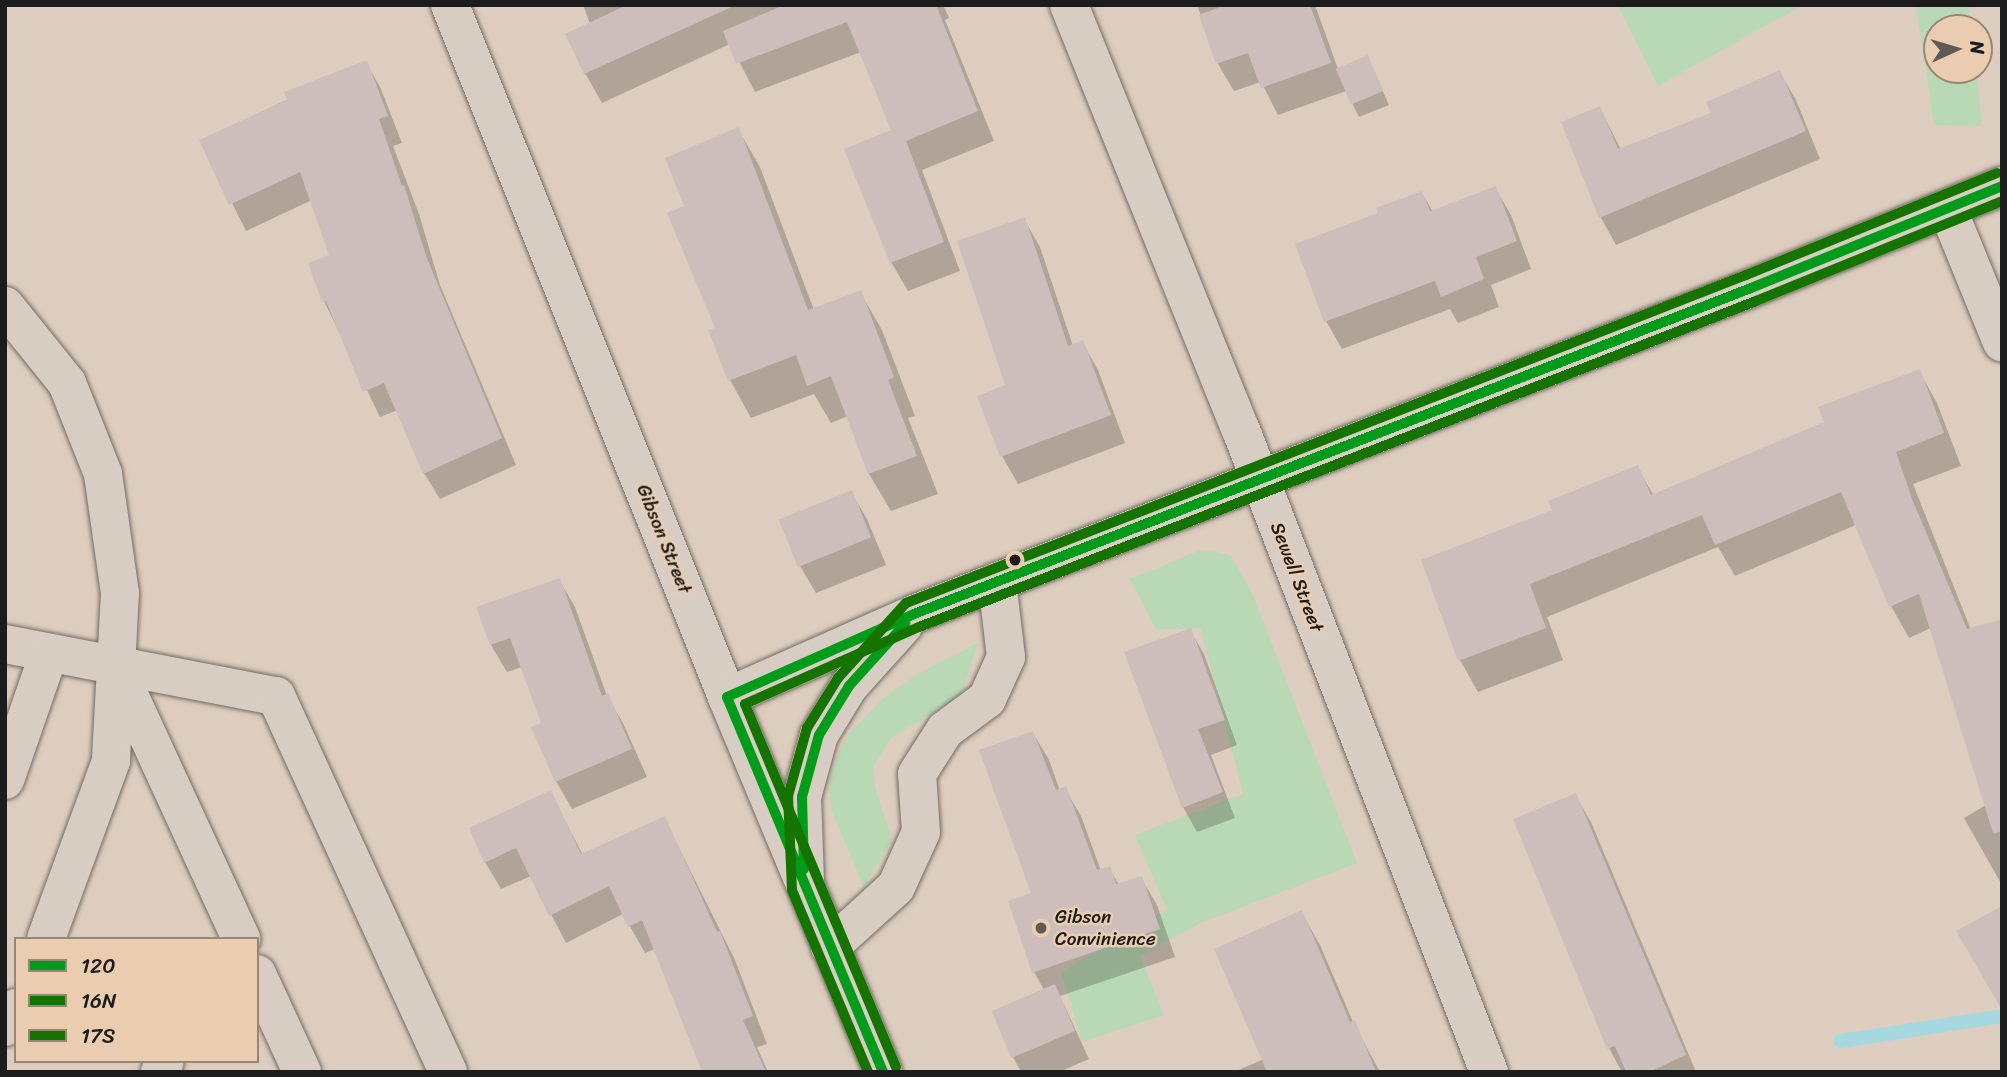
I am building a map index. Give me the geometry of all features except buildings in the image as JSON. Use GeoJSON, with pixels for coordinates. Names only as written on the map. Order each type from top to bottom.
{"type":"FeatureCollection","features":[{"type":"Feature","properties":{"kind":"street","name":"Gibson Street"},"geometry":{"type":"LineString","coordinates":[[450,5],[727,697],[883,1072]]}},
{"type":"Feature","properties":{"kind":"street","name":"Sewell Street"},"geometry":{"type":"LineString","coordinates":[[1069,5],[1258,478],[1489,1072]]}},
{"type":"Feature","properties":{"kind":"street"},"geometry":{"type":"LineString","coordinates":[[727,697],[914,614],[1948,210],[2002,186]]}},
{"type":"Feature","properties":{"kind":"street"},"geometry":{"type":"LineString","coordinates":[[1948,210],[2002,342]]}},
{"type":"Feature","properties":{"kind":"street"},"geometry":{"type":"LineString","coordinates":[[5,306],[67,383],[103,474],[120,593],[111,761],[47,937]]}},
{"type":"Feature","properties":{"kind":"street"},"geometry":{"type":"LineString","coordinates":[[830,947],[896,887],[921,832],[917,774],[945,730],[987,699],[1006,657],[997,582]]}},
{"type":"Feature","properties":{"kind":"street"},"geometry":{"type":"LineString","coordinates":[[805,886],[802,797],[819,735],[849,686],[914,614]]}},
{"type":"Feature","properties":{"kind":"street"},"geometry":{"type":"LineString","coordinates":[[5,644],[276,696],[448,1072]]}},
{"type":"Feature","properties":{"kind":"street"},"geometry":{"type":"LineString","coordinates":[[5,780],[49,653]]}},
{"type":"Feature","properties":{"kind":"street"},"geometry":{"type":"LineString","coordinates":[[116,666],[231,932]]}},
{"type":"Feature","properties":{"kind":"street"},"geometry":{"type":"LineString","coordinates":[[259,978],[302,1072]]}},
{"type":"Feature","properties":{"kind":"street"},"geometry":{"type":"LineString","coordinates":[[5,1027],[14,1011]]}},
{"type":"Feature","properties":{"kind":"green space"},"geometry":{"type":"Polygon","coordinates":[[[1618,5],[1803,5],[1658,86],[1618,5]]]}},
{"type":"Feature","properties":{"kind":"green space"},"geometry":{"type":"Polygon","coordinates":[[[1916,5],[1969,5],[1970,14],[1923,14],[1923,52],[1916,5]]]}},
{"type":"Feature","properties":{"kind":"green space"},"geometry":{"type":"Polygon","coordinates":[[[1928,84],[1978,84],[1982,126],[1934,125],[1928,84]]]}},
{"type":"Feature","properties":{"kind":"green space"},"geometry":{"type":"Polygon","coordinates":[[[1198,551],[1215,551],[1231,556],[1252,593],[1357,863],[1201,923],[1140,956],[1164,1015],[1082,1042],[1061,972],[1167,910],[1135,835],[1243,794],[1201,629],[1156,629],[1130,579],[1198,551]]]}},
{"type":"Feature","properties":{"kind":"green space"},"geometry":{"type":"Polygon","coordinates":[[[978,643],[961,696],[892,737],[873,766],[875,788],[892,839],[864,887],[831,809],[829,782],[840,749],[853,729],[882,699],[918,674],[978,643]]]}},
{"type":"Feature","properties":{"kind":"waterway"},"geometry":{"type":"LineString","coordinates":[[1841,1041],[2002,1016]]}},
{"type":"Feature","properties":{"kind":"transit line","name":"17S"},"geometry":{"type":"LineString","coordinates":[[868,1072],[792,890],[788,796],[807,728],[838,678],[906,603],[1746,275],[1997,173]]}},
{"type":"Feature","properties":{"kind":"transit line","name":"120"},"geometry":{"type":"LineString","coordinates":[[883,1072],[727,697],[914,614],[1751,288],[2002,186]]}},
{"type":"Feature","properties":{"kind":"transit line","name":"16N"},"geometry":{"type":"LineString","coordinates":[[896,1067],[745,704],[919,627],[1756,301],[2002,201]]}},
{"type":"Feature","properties":{"kind":"transit line","name":"120"},"geometry":{"type":"LineString","coordinates":[[804,869],[802,797],[819,735],[849,686],[905,624]]}},
{"type":"Feature","properties":{"kind":"place","name":"Gibson Convinience"},"geometry":{"type":"Point","coordinates":[1041,928]}}]}
